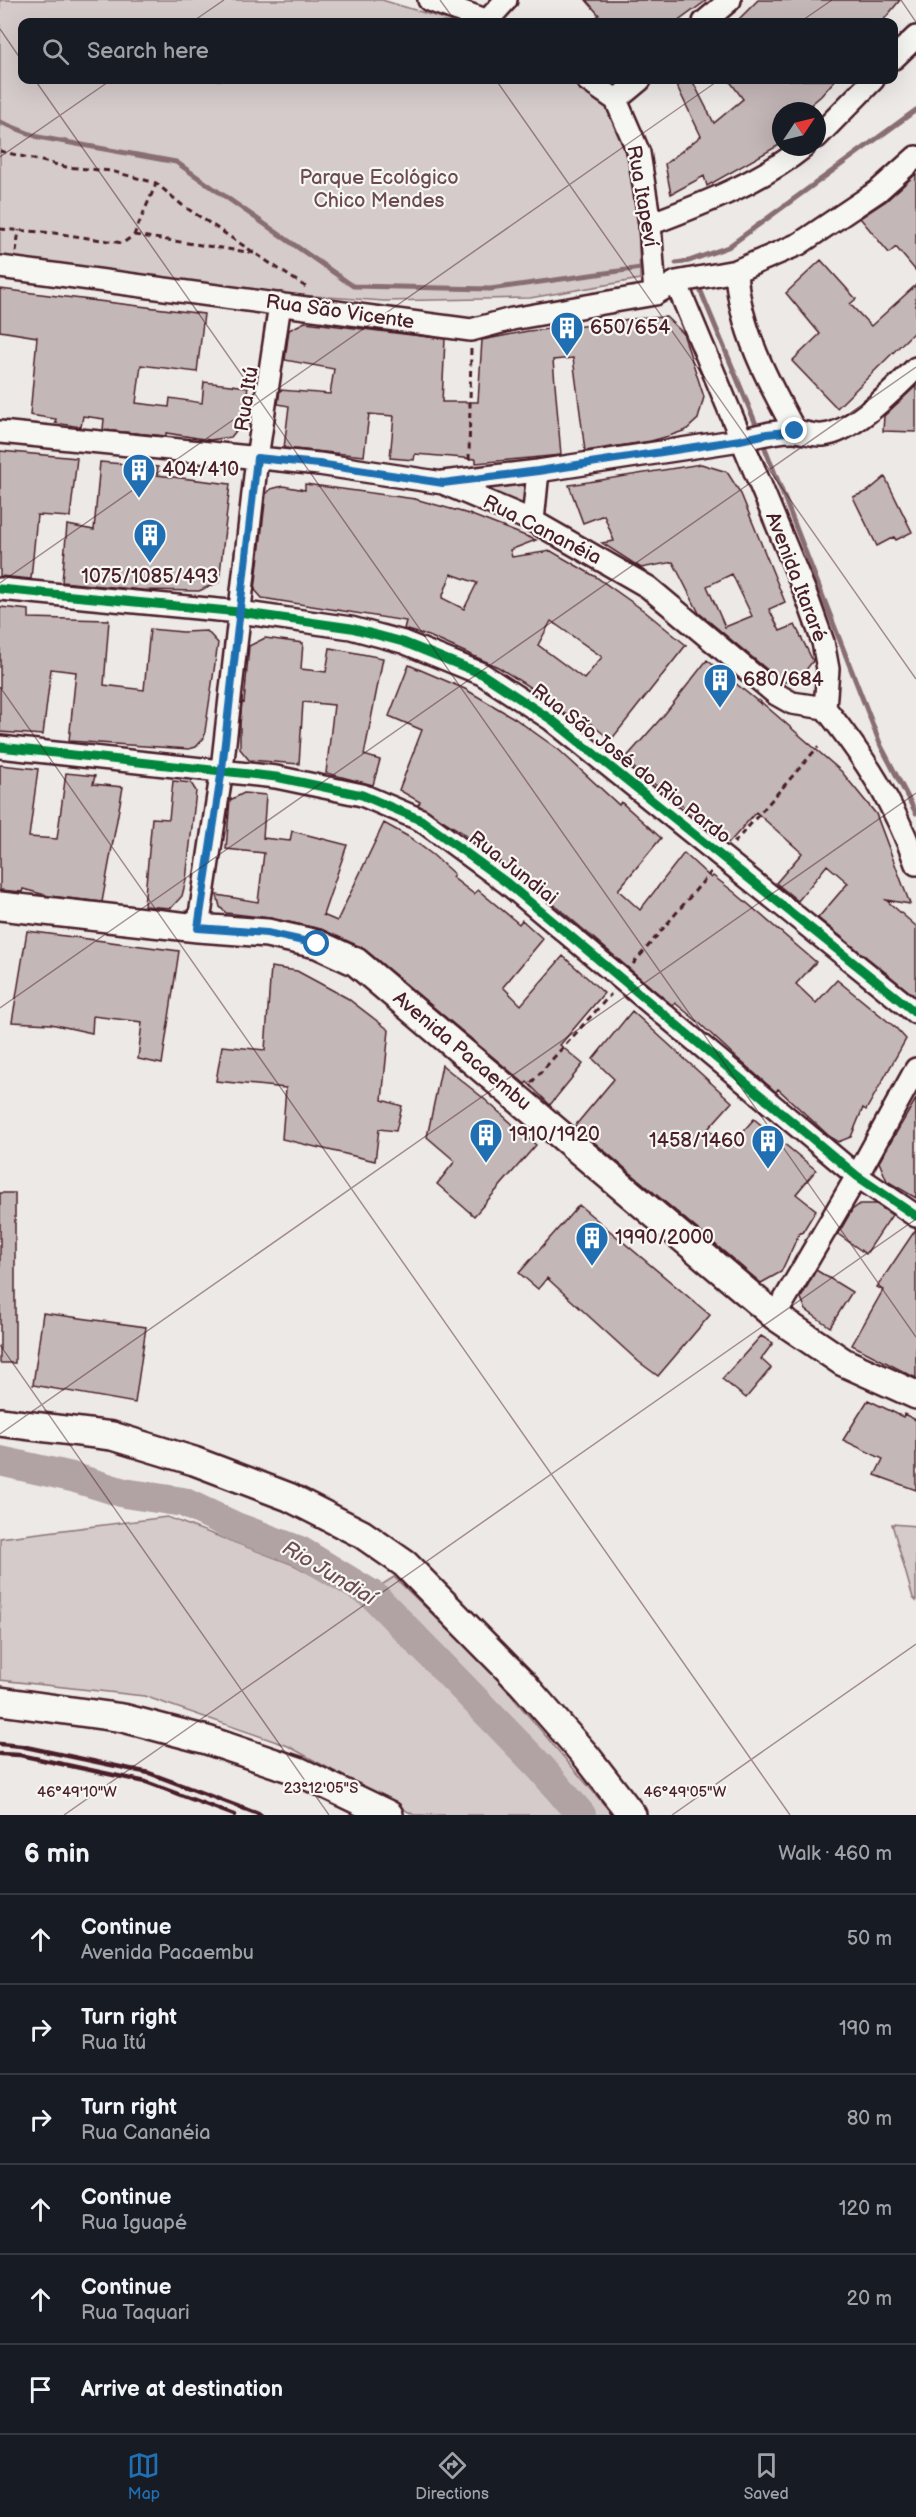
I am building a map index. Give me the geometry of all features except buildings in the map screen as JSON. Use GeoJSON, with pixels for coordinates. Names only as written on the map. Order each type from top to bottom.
{"type":"FeatureCollection","features":[{"type":"Feature","properties":{"kind":"main road","name":"Avenida Pacaembu"},"geometry":{"type":"LineString","coordinates":[[0,906],[277,935],[317,944],[356,962],[775,1316],[843,1362],[916,1395]]}},
{"type":"Feature","properties":{"kind":"main road"},"geometry":{"type":"LineString","coordinates":[[0,1422],[112,1436],[194,1461],[289,1497],[362,1534],[405,1564],[522,1683],[587,1757],[632,1815]]}},
{"type":"Feature","properties":{"kind":"main road"},"geometry":{"type":"LineString","coordinates":[[0,1701],[123,1718],[207,1740],[298,1771],[389,1815]]}},
{"type":"Feature","properties":{"kind":"street"},"geometry":{"type":"LineString","coordinates":[[429,0],[478,18]]}},
{"type":"Feature","properties":{"kind":"street"},"geometry":{"type":"LineString","coordinates":[[492,18],[506,0]]}},
{"type":"Feature","properties":{"kind":"street"},"geometry":{"type":"LineString","coordinates":[[709,18],[730,0]]}},
{"type":"Feature","properties":{"kind":"street"},"geometry":{"type":"LineString","coordinates":[[906,46],[916,19]]}},
{"type":"Feature","properties":{"kind":"street"},"geometry":{"type":"LineString","coordinates":[[593,84],[616,100],[635,84]]}},
{"type":"Feature","properties":{"kind":"street"},"geometry":{"type":"LineString","coordinates":[[826,128],[869,84]]}},
{"type":"Feature","properties":{"kind":"street","name":"Rua Itapeví"},"geometry":{"type":"LineString","coordinates":[[616,100],[639,153],[650,224],[654,294]]}},
{"type":"Feature","properties":{"kind":"street"},"geometry":{"type":"LineString","coordinates":[[650,224],[720,196],[793,156]]}},
{"type":"Feature","properties":{"kind":"street","name":"Rua São Vicente"},"geometry":{"type":"LineString","coordinates":[[0,267],[471,330],[512,319],[654,294],[676,282],[736,270],[800,244],[878,191],[916,157]]}},
{"type":"Feature","properties":{"kind":"street"},"geometry":{"type":"LineString","coordinates":[[736,270],[737,288],[750,336],[770,386],[795,431]]}},
{"type":"Feature","properties":{"kind":"street","name":"Avenida Itararé"},"geometry":{"type":"LineString","coordinates":[[676,282],[805,592],[823,642],[828,669],[825,708]]}},
{"type":"Feature","properties":{"kind":"street","name":"Rua Itú"},"geometry":{"type":"LineString","coordinates":[[198,928],[222,769],[257,458],[280,304]]}},
{"type":"Feature","properties":{"kind":"street"},"geometry":{"type":"LineString","coordinates":[[443,483],[538,471],[767,434],[795,431],[822,435],[839,430],[856,420],[916,368]]}},
{"type":"Feature","properties":{"kind":"street","name":"Rua Cananéia"},"geometry":{"type":"LineString","coordinates":[[0,432],[319,464],[443,483],[533,521],[648,586],[776,694],[792,703],[825,708]]}},
{"type":"Feature","properties":{"kind":"street"},"geometry":{"type":"LineString","coordinates":[[533,521],[538,471]]}},
{"type":"Feature","properties":{"kind":"street","name":"Rua São José do Rio Pardo"},"geometry":{"type":"LineString","coordinates":[[0,589],[239,612],[361,631],[403,642],[482,674],[552,720],[916,1013]]}},
{"type":"Feature","properties":{"kind":"street"},"geometry":{"type":"LineString","coordinates":[[825,708],[869,768],[902,825],[916,864]]}},
{"type":"Feature","properties":{"kind":"street","name":"Rua Jundiai"},"geometry":{"type":"LineString","coordinates":[[0,747],[222,769],[276,777],[362,795],[421,820],[507,883],[857,1176],[916,1216]]}},
{"type":"Feature","properties":{"kind":"street"},"geometry":{"type":"LineString","coordinates":[[775,1316],[857,1176],[916,1069]]}},
{"type":"Feature","properties":{"kind":"path"},"geometry":{"type":"LineString","coordinates":[[0,151],[66,167],[111,171],[156,183],[182,205],[314,293]]}},
{"type":"Feature","properties":{"kind":"path"},"geometry":{"type":"LineString","coordinates":[[0,229],[54,233],[123,243],[134,235],[156,183]]}},
{"type":"Feature","properties":{"kind":"path"},"geometry":{"type":"LineString","coordinates":[[134,235],[255,253]]}},
{"type":"Feature","properties":{"kind":"path"},"geometry":{"type":"LineString","coordinates":[[469,480],[471,330]]}},
{"type":"Feature","properties":{"kind":"path"},"geometry":{"type":"LineString","coordinates":[[732,846],[818,747]]}},
{"type":"Feature","properties":{"kind":"path"},"geometry":{"type":"LineString","coordinates":[[628,970],[711,872]]}},
{"type":"Feature","properties":{"kind":"path"},"geometry":{"type":"LineString","coordinates":[[527,1089],[612,993]]}},
{"type":"Feature","properties":{"kind":"green space","name":"Parque Ecológico Chico Mendes"},"geometry":{"type":"Polygon","coordinates":[[[0,0],[382,0],[441,18],[18,18],[18,84],[579,84],[604,98],[636,160],[640,279],[530,298],[384,301],[286,294],[0,257],[0,0]]]}},
{"type":"Feature","properties":{"kind":"green space"},"geometry":{"type":"Polygon","coordinates":[[[527,481],[524,507],[479,488],[527,481]]]}},
{"type":"Feature","properties":{"kind":"green space"},"geometry":{"type":"Polygon","coordinates":[[[167,1517],[294,1565],[358,1600],[394,1577],[486,1666],[613,1815],[414,1815],[288,1746],[144,1696],[0,1680],[0,1538],[167,1517]]]}},
{"type":"Feature","properties":{"kind":"green space"},"geometry":{"type":"Polygon","coordinates":[[[892,1524],[916,1526],[916,1601],[913,1598],[892,1524]]]}},
{"type":"Feature","properties":{"kind":"waterway"},"geometry":{"type":"LineString","coordinates":[[676,263],[689,261],[728,247],[916,110]]}},
{"type":"Feature","properties":{"kind":"waterway"},"geometry":{"type":"LineString","coordinates":[[0,122],[38,137],[176,162],[353,286],[490,289],[648,267]]}},
{"type":"Feature","properties":{"kind":"waterway"},"geometry":{"type":"LineString","coordinates":[[697,282],[755,422]]}},
{"type":"Feature","properties":{"kind":"waterway"},"geometry":{"type":"LineString","coordinates":[[765,448],[881,746],[916,813]]}},
{"type":"Feature","properties":{"kind":"waterway","name":"Rio Jundiaí"},"geometry":{"type":"LineString","coordinates":[[0,1461],[72,1477],[124,1493],[183,1502],[236,1527],[300,1551],[374,1596],[541,1768],[581,1815]]}},
{"type":"Feature","properties":{"kind":"railway"},"geometry":{"type":"LineString","coordinates":[[0,1744],[21,1746],[149,1773],[261,1815]]}},
{"type":"Feature","properties":{"kind":"railway"},"geometry":{"type":"LineString","coordinates":[[0,1754],[20,1755],[146,1782],[234,1815]]}},
{"type":"Feature","properties":{"kind":"cycle path"},"geometry":{"type":"LineString","coordinates":[[0,589],[239,612],[351,628],[403,642],[482,674],[552,720],[916,1013]]}},
{"type":"Feature","properties":{"kind":"cycle path"},"geometry":{"type":"LineString","coordinates":[[0,747],[276,777],[362,795],[421,820],[507,883],[857,1176],[916,1216]]}},
{"type":"Feature","properties":{"kind":"place","name":"650/654"},"geometry":{"type":"Point","coordinates":[567,357]}},
{"type":"Feature","properties":{"kind":"place","name":"404/410"},"geometry":{"type":"Point","coordinates":[139,499]}},
{"type":"Feature","properties":{"kind":"place","name":"1075/1085/493"},"geometry":{"type":"Point","coordinates":[150,564]}},
{"type":"Feature","properties":{"kind":"place","name":"680/684"},"geometry":{"type":"Point","coordinates":[720,709]}},
{"type":"Feature","properties":{"kind":"place","name":"1910/1920"},"geometry":{"type":"Point","coordinates":[486,1164]}},
{"type":"Feature","properties":{"kind":"place","name":"1458/1460"},"geometry":{"type":"Point","coordinates":[768,1170]}},
{"type":"Feature","properties":{"kind":"place","name":"1990/2000"},"geometry":{"type":"Point","coordinates":[592,1267]}},
{"type":"Feature","properties":{"kind":"route"},"geometry":{"type":"LineString","coordinates":[[317,944],[267,933],[198,928],[222,769],[257,458],[319,464],[443,483],[538,471],[795,431]]}}]}
